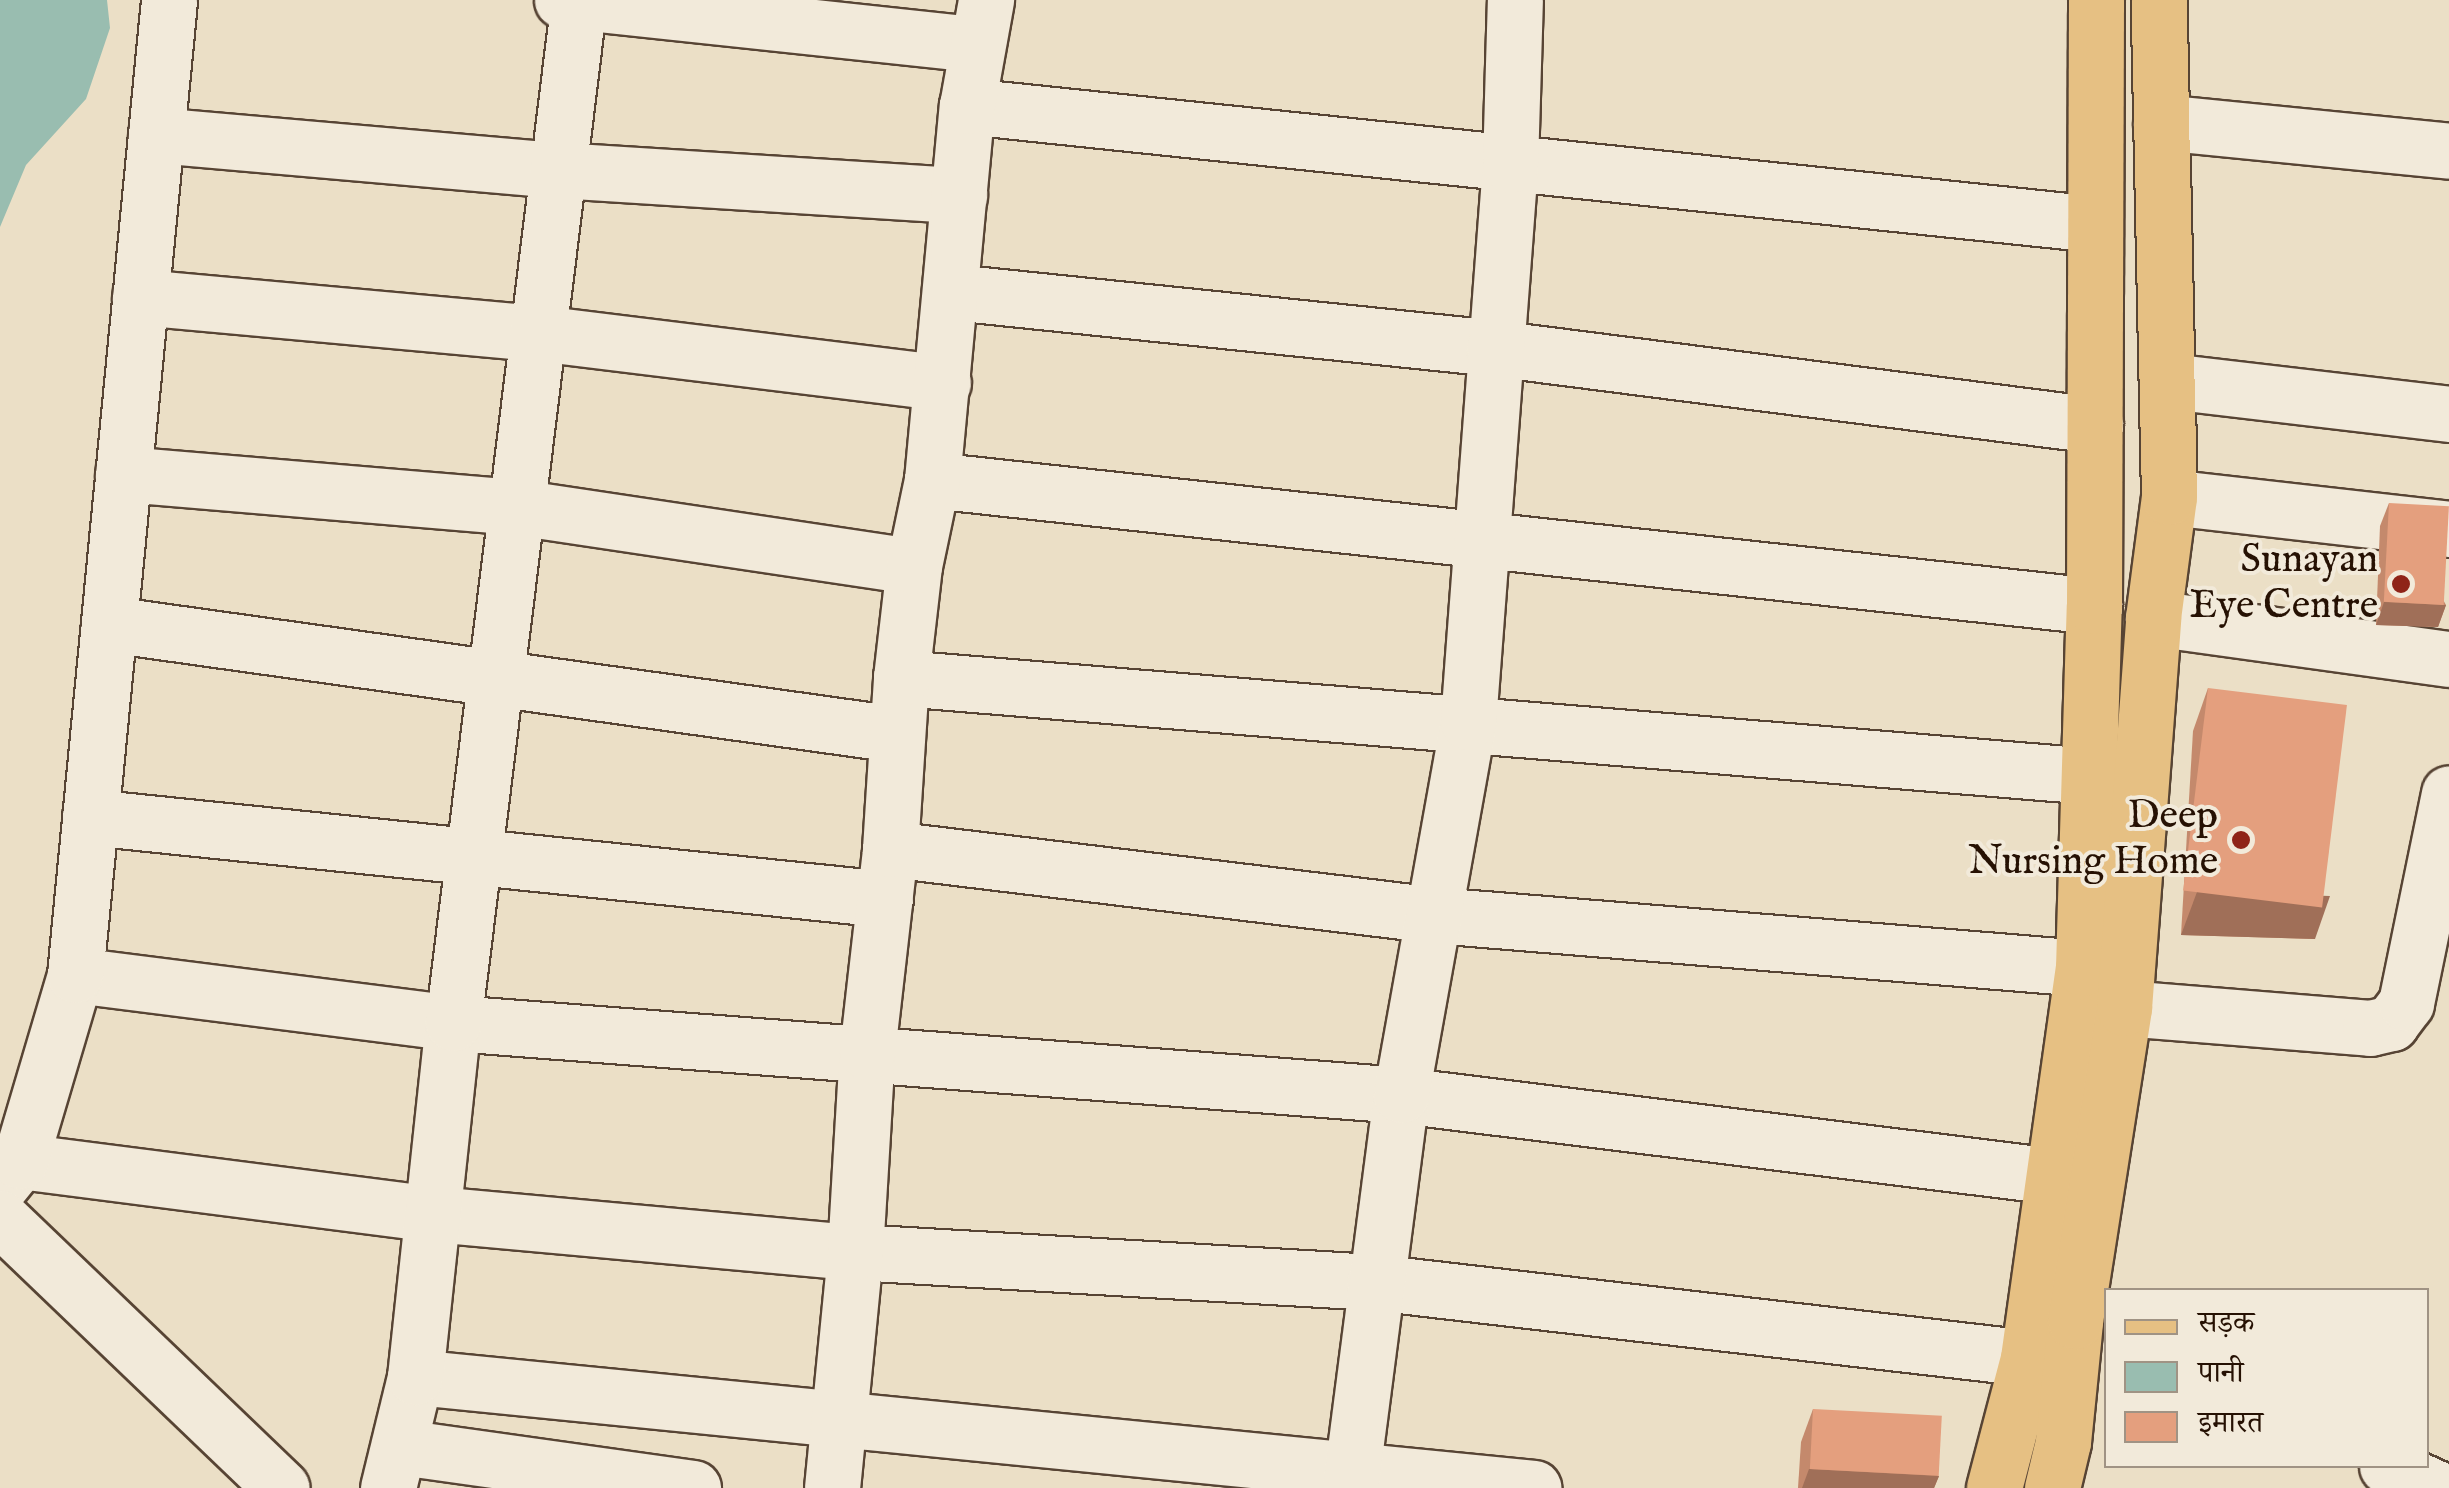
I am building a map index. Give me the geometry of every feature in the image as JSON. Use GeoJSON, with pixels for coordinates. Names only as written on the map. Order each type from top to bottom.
{"type":"FeatureCollection","features":[{"type":"Feature","properties":{"kind":"main road"},"geometry":{"type":"LineString","coordinates":[[1994,1488],[2028,1358],[2084,968],[2094,606],[2096,0]]}},
{"type":"Feature","properties":{"kind":"main road"},"geometry":{"type":"LineString","coordinates":[[2052,1488],[2091,1328],[2124,1008],[2153,618],[2168,497],[2160,0]]}},
{"type":"Feature","properties":{"kind":"street"},"geometry":{"type":"LineString","coordinates":[[169,0],[75,975],[10,1174],[855,1252],[1374,1282],[2028,1358]]}},
{"type":"Feature","properties":{"kind":"street"},"geometry":{"type":"LineString","coordinates":[[1350,1479],[1400,1095],[1468,722],[1510,165],[1515,0]]}},
{"type":"Feature","properties":{"kind":"street"},"geometry":{"type":"LineString","coordinates":[[693,1488],[394,1467],[415,1377],[453,1023],[558,170],[573,1],[981,22],[967,106],[953,292],[932,480],[914,566],[901,678],[888,874],[866,1052],[855,1252],[832,1488]]}},
{"type":"Feature","properties":{"kind":"street"},"geometry":{"type":"LineString","coordinates":[[967,106],[2095,224]]}},
{"type":"Feature","properties":{"kind":"street"},"geometry":{"type":"LineString","coordinates":[[2161,122],[2449,151]]}},
{"type":"Feature","properties":{"kind":"street"},"geometry":{"type":"LineString","coordinates":[[156,135],[558,170],[959,195]]}},
{"type":"Feature","properties":{"kind":"street"},"geometry":{"type":"LineString","coordinates":[[953,292],[1494,348],[2095,425]]}},
{"type":"Feature","properties":{"kind":"street"},"geometry":{"type":"LineString","coordinates":[[140,297],[538,333],[942,383]]}},
{"type":"Feature","properties":{"kind":"street"},"geometry":{"type":"LineString","coordinates":[[2169,381],[2449,414]]}},
{"type":"Feature","properties":{"kind":"street"},"geometry":{"type":"LineString","coordinates":[[123,474],[517,506],[914,566]]}},
{"type":"Feature","properties":{"kind":"street"},"geometry":{"type":"LineString","coordinates":[[932,480],[2094,606]]}},
{"type":"Feature","properties":{"kind":"street"},"geometry":{"type":"LineString","coordinates":[[2168,497],[2449,529]]}},
{"type":"Feature","properties":{"kind":"street"},"geometry":{"type":"LineString","coordinates":[[2153,618],[2449,659]]}},
{"type":"Feature","properties":{"kind":"street"},"geometry":{"type":"LineString","coordinates":[[108,624],[896,734]]}},
{"type":"Feature","properties":{"kind":"street"},"geometry":{"type":"LineString","coordinates":[[901,678],[2091,776]]}},
{"type":"Feature","properties":{"kind":"street"},"geometry":{"type":"LineString","coordinates":[[2124,1008],[2370,1028],[2391,1022],[2406,1003],[2449,794]]}},
{"type":"Feature","properties":{"kind":"street"},"geometry":{"type":"LineString","coordinates":[[90,817],[473,857],[888,874],[2084,968]]}},
{"type":"Feature","properties":{"kind":"street"},"geometry":{"type":"LineString","coordinates":[[75,975],[453,1023],[1400,1095],[2053,1176]]}},
{"type":"Feature","properties":{"kind":"street"},"geometry":{"type":"LineString","coordinates":[[0,1218],[282,1488]]}},
{"type":"Feature","properties":{"kind":"street"},"geometry":{"type":"LineString","coordinates":[[415,1377],[838,1417],[1350,1479],[1534,1488]]}},
{"type":"Feature","properties":{"kind":"street"},"geometry":{"type":"LineString","coordinates":[[2391,1468],[2436,1488],[2449,1454]]}},
{"type":"Feature","properties":{"kind":"water"},"geometry":{"type":"Polygon","coordinates":[[[0,0],[107,0],[110,28],[86,99],[26,165],[0,227],[0,0]]]}},
{"type":"Feature","properties":{"kind":"building"},"geometry":{"type":"Polygon","coordinates":[[[2389,503],[2449,506],[2444,605],[2384,602],[2389,503]]]}},
{"type":"Feature","properties":{"kind":"building"},"geometry":{"type":"Polygon","coordinates":[[[2208,688],[2347,705],[2322,908],[2183,890],[2208,688]]]}},
{"type":"Feature","properties":{"kind":"building"},"geometry":{"type":"Polygon","coordinates":[[[1813,1409],[1942,1416],[1939,1476],[1810,1469],[1813,1409]]]}},
{"type":"Feature","properties":{"kind":"place","name":"Sunayan Eye Centre"},"geometry":{"type":"Point","coordinates":[2401,584]}},
{"type":"Feature","properties":{"kind":"place","name":"Deep Nursing Home"},"geometry":{"type":"Point","coordinates":[2241,840]}}]}
